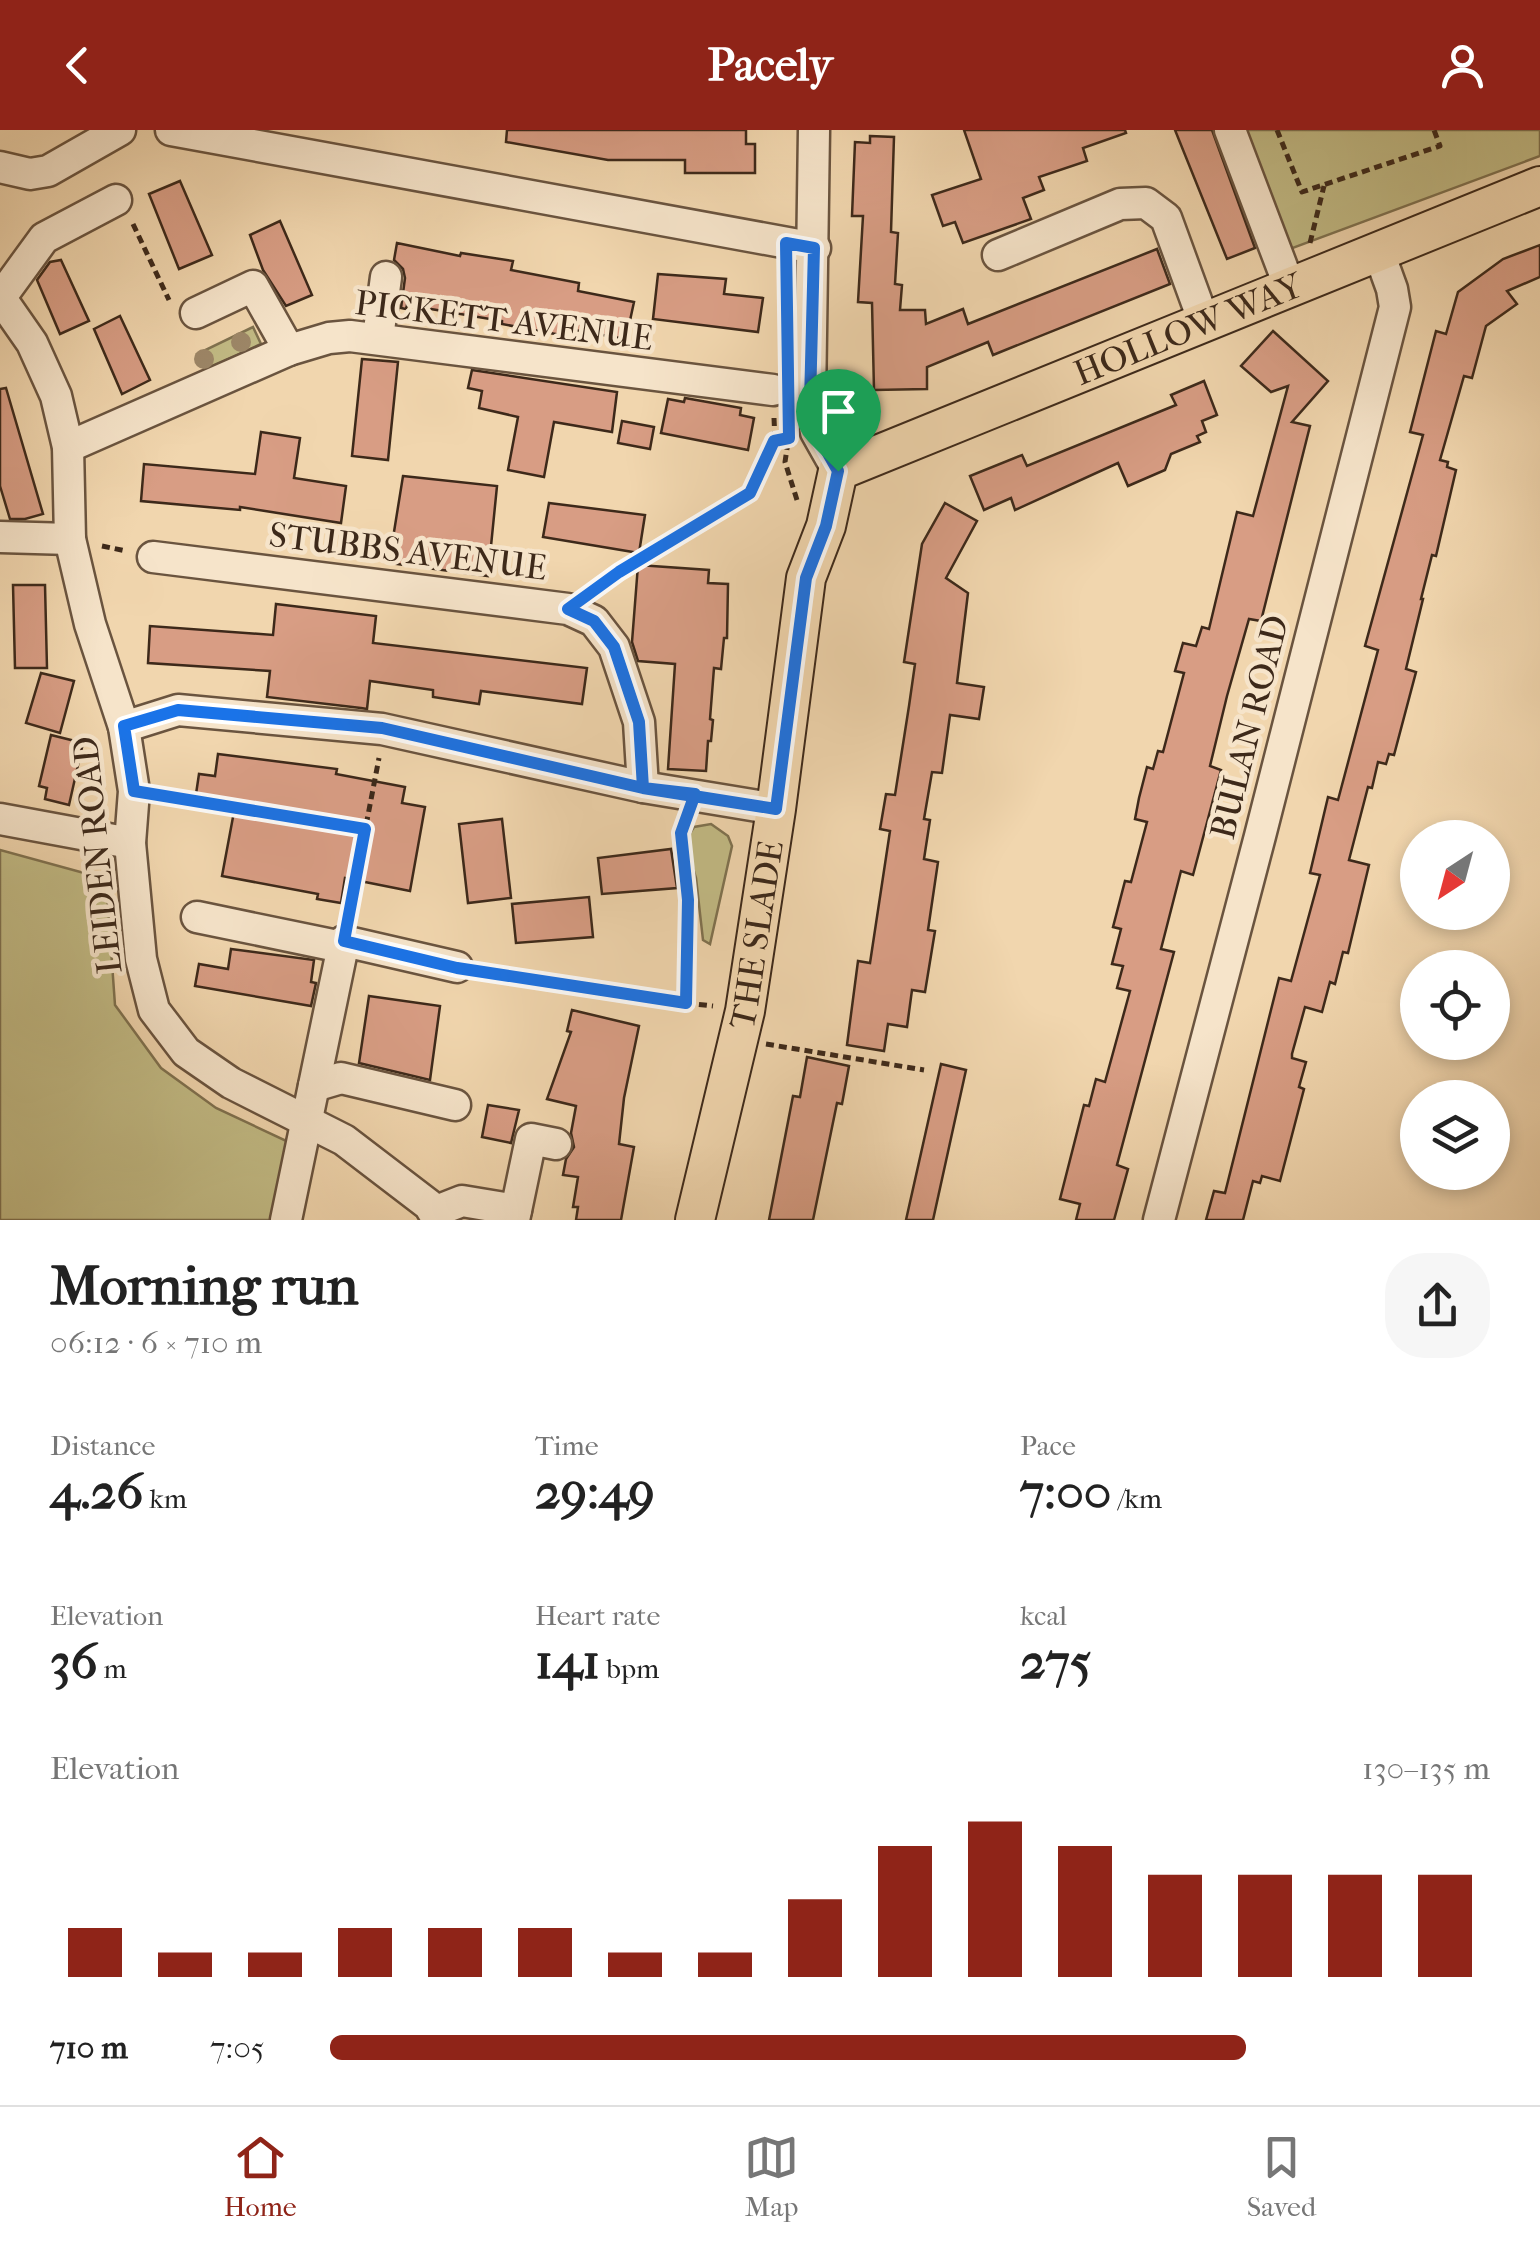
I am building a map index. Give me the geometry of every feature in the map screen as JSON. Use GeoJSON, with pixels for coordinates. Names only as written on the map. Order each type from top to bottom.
{"type":"FeatureCollection","features":[{"type":"Feature","properties":{"kind":"main road","name":"HOLLOW WAY"},"geometry":{"type":"LineString","coordinates":[[838,471],[1540,186]]}},
{"type":"Feature","properties":{"kind":"main road","name":"THE SLADE"},"geometry":{"type":"LineString","coordinates":[[695,1220],[739,1042],[776,809],[806,578],[826,526],[838,471]]}},
{"type":"Feature","properties":{"kind":"street"},"geometry":{"type":"LineString","coordinates":[[0,167],[30,174],[48,171],[120,130]]}},
{"type":"Feature","properties":{"kind":"street"},"geometry":{"type":"LineString","coordinates":[[171,130],[281,141],[814,248]]}},
{"type":"Feature","properties":{"kind":"street"},"geometry":{"type":"LineString","coordinates":[[814,130],[810,402],[816,432],[838,471]]}},
{"type":"Feature","properties":{"kind":"street"},"geometry":{"type":"LineString","coordinates":[[1230,130],[1298,284]]}},
{"type":"Feature","properties":{"kind":"street"},"geometry":{"type":"LineString","coordinates":[[0,297],[44,238],[116,200]]}},
{"type":"Feature","properties":{"kind":"street"},"geometry":{"type":"LineString","coordinates":[[998,255],[1120,204],[1146,202],[1166,218],[1204,322]]}},
{"type":"Feature","properties":{"kind":"street","name":"BULAN ROAD"},"geometry":{"type":"LineString","coordinates":[[1159,1220],[1394,307],[1379,253]]}},
{"type":"Feature","properties":{"kind":"street"},"geometry":{"type":"LineString","coordinates":[[378,338],[386,277]]}},
{"type":"Feature","properties":{"kind":"street"},"geometry":{"type":"LineString","coordinates":[[184,309],[253,286],[289,350]]}},
{"type":"Feature","properties":{"kind":"street","name":"LEIDEN ROAD"},"geometry":{"type":"LineString","coordinates":[[0,297],[32,343],[48,378],[68,447],[70,539],[90,624],[124,726],[134,791],[130,843],[141,958],[154,1010],[186,1052],[230,1083],[344,1140],[387,1170],[436,1216]]}},
{"type":"Feature","properties":{"kind":"street","name":"PICKETT AVENUE"},"geometry":{"type":"LineString","coordinates":[[68,447],[289,350],[328,338],[378,338],[773,390]]}},
{"type":"Feature","properties":{"kind":"street"},"geometry":{"type":"LineString","coordinates":[[0,537],[70,539]]}},
{"type":"Feature","properties":{"kind":"street","name":"STUBBS AVENUE"},"geometry":{"type":"LineString","coordinates":[[153,557],[568,609],[594,621],[614,647],[639,722],[643,788]]}},
{"type":"Feature","properties":{"kind":"street"},"geometry":{"type":"LineString","coordinates":[[124,726],[178,710],[382,728],[643,788],[776,809]]}},
{"type":"Feature","properties":{"kind":"street"},"geometry":{"type":"LineString","coordinates":[[0,819],[130,843]]}},
{"type":"Feature","properties":{"kind":"street"},"geometry":{"type":"LineString","coordinates":[[197,918],[457,968]]}},
{"type":"Feature","properties":{"kind":"street"},"geometry":{"type":"LineString","coordinates":[[286,1220],[343,944]]}},
{"type":"Feature","properties":{"kind":"street"},"geometry":{"type":"LineString","coordinates":[[314,1086],[341,1078],[455,1104]]}},
{"type":"Feature","properties":{"kind":"street"},"geometry":{"type":"LineString","coordinates":[[436,1216],[462,1201],[515,1215],[531,1139],[556,1144]]}},
{"type":"Feature","properties":{"kind":"path"},"geometry":{"type":"LineString","coordinates":[[1277,130],[1302,192],[1440,146],[1434,130]]}},
{"type":"Feature","properties":{"kind":"path"},"geometry":{"type":"LineString","coordinates":[[1298,284],[1324,184]]}},
{"type":"Feature","properties":{"kind":"path"},"geometry":{"type":"LineString","coordinates":[[116,200],[124,206],[184,309]]}},
{"type":"Feature","properties":{"kind":"path"},"geometry":{"type":"LineString","coordinates":[[789,419],[786,462],[801,514]]}},
{"type":"Feature","properties":{"kind":"path"},"geometry":{"type":"LineString","coordinates":[[568,609],[619,572],[750,493],[774,441],[789,438]]}},
{"type":"Feature","properties":{"kind":"path"},"geometry":{"type":"LineString","coordinates":[[70,539],[153,557]]}},
{"type":"Feature","properties":{"kind":"path"},"geometry":{"type":"LineString","coordinates":[[343,944],[382,728]]}},
{"type":"Feature","properties":{"kind":"path"},"geometry":{"type":"LineString","coordinates":[[134,791],[365,829]]}},
{"type":"Feature","properties":{"kind":"path"},"geometry":{"type":"LineString","coordinates":[[457,968],[686,1003],[688,900],[681,833],[695,794]]}},
{"type":"Feature","properties":{"kind":"path"},"geometry":{"type":"LineString","coordinates":[[739,1042],[924,1070]]}},
{"type":"Feature","properties":{"kind":"shaded area"},"geometry":{"type":"Polygon","coordinates":[[[1238,130],[1540,130],[1540,156],[1282,252],[1238,130]]]}},
{"type":"Feature","properties":{"kind":"shaded area"},"geometry":{"type":"Polygon","coordinates":[[[253,327],[261,344],[205,370],[197,354],[253,327]]]}},
{"type":"Feature","properties":{"kind":"shaded area"},"geometry":{"type":"Polygon","coordinates":[[[711,824],[728,836],[732,846],[710,944],[703,940],[687,838],[694,827],[711,824]]]}},
{"type":"Feature","properties":{"kind":"shaded area"},"geometry":{"type":"Polygon","coordinates":[[[0,850],[106,879],[115,1005],[161,1068],[216,1108],[295,1145],[280,1220],[0,1220],[0,850]]]}},
{"type":"Feature","properties":{"kind":"building"},"geometry":{"type":"Polygon","coordinates":[[[507,130],[746,130],[746,144],[755,144],[755,173],[685,173],[685,160],[608,160],[506,142],[507,130]]]}},
{"type":"Feature","properties":{"kind":"building"},"geometry":{"type":"Polygon","coordinates":[[[964,130],[1126,133],[1083,148],[1087,161],[1039,177],[1044,190],[1023,198],[1031,219],[963,243],[955,222],[943,226],[932,195],[981,179],[964,130]]]}},
{"type":"Feature","properties":{"kind":"building"},"geometry":{"type":"Polygon","coordinates":[[[1175,130],[1212,130],[1255,248],[1227,259],[1175,130]]]}},
{"type":"Feature","properties":{"kind":"building"},"geometry":{"type":"Polygon","coordinates":[[[870,136],[894,137],[891,232],[898,233],[895,284],[902,285],[900,310],[925,310],[926,324],[963,309],[968,324],[1157,249],[1170,284],[993,355],[988,342],[927,367],[927,389],[874,390],[872,303],[858,302],[863,216],[852,216],[855,142],[870,143],[870,136]]]}},
{"type":"Feature","properties":{"kind":"building"},"geometry":{"type":"Polygon","coordinates":[[[180,181],[212,255],[179,269],[149,194],[180,181]]]}},
{"type":"Feature","properties":{"kind":"building"},"geometry":{"type":"Polygon","coordinates":[[[280,221],[312,295],[286,306],[263,270],[250,235],[280,221]]]}},
{"type":"Feature","properties":{"kind":"building"},"geometry":{"type":"Polygon","coordinates":[[[397,243],[460,256],[461,253],[513,261],[511,270],[579,283],[578,291],[634,302],[626,339],[568,329],[566,336],[502,321],[407,305],[406,309],[401,308],[405,278],[394,260],[397,243]]]}},
{"type":"Feature","properties":{"kind":"building"},"geometry":{"type":"Polygon","coordinates":[[[1540,245],[1540,277],[1507,291],[1517,304],[1486,326],[1472,378],[1464,376],[1440,460],[1456,470],[1406,669],[1416,672],[1394,755],[1389,754],[1386,764],[1378,762],[1349,860],[1369,865],[1348,953],[1343,952],[1335,984],[1330,982],[1322,1012],[1305,1007],[1292,1054],[1292,1058],[1306,1062],[1299,1087],[1304,1089],[1280,1181],[1262,1176],[1260,1183],[1253,1181],[1243,1220],[1206,1220],[1214,1191],[1225,1193],[1279,978],[1291,981],[1320,875],[1310,873],[1328,797],[1338,800],[1378,650],[1365,646],[1423,435],[1410,432],[1436,331],[1446,334],[1458,292],[1503,259],[1540,245]]]}},
{"type":"Feature","properties":{"kind":"building"},"geometry":{"type":"Polygon","coordinates":[[[61,260],[89,321],[60,334],[37,280],[50,262],[61,260]]]}},
{"type":"Feature","properties":{"kind":"building"},"geometry":{"type":"Polygon","coordinates":[[[658,274],[726,279],[724,294],[763,298],[758,332],[653,319],[658,274]]]}},
{"type":"Feature","properties":{"kind":"building"},"geometry":{"type":"Polygon","coordinates":[[[120,316],[150,380],[122,394],[94,329],[120,316]]]}},
{"type":"Feature","properties":{"kind":"building"},"geometry":{"type":"Polygon","coordinates":[[[1273,331],[1328,381],[1292,422],[1310,426],[1261,621],[1249,619],[1227,696],[1210,766],[1221,770],[1193,875],[1181,871],[1161,949],[1174,952],[1117,1165],[1128,1169],[1114,1220],[1076,1220],[1080,1204],[1060,1199],[1084,1105],[1089,1106],[1096,1079],[1105,1082],[1130,991],[1117,988],[1123,966],[1112,964],[1121,929],[1113,927],[1125,881],[1131,882],[1147,822],[1135,819],[1139,798],[1147,767],[1153,769],[1158,751],[1163,752],[1184,673],[1175,671],[1183,643],[1196,646],[1202,627],[1209,629],[1237,512],[1253,516],[1288,386],[1271,392],[1241,366],[1273,331]]]}},
{"type":"Feature","properties":{"kind":"building"},"geometry":{"type":"Polygon","coordinates":[[[362,359],[398,362],[388,460],[352,456],[362,359]]]}},
{"type":"Feature","properties":{"kind":"building"},"geometry":{"type":"Polygon","coordinates":[[[472,370],[617,392],[612,432],[554,422],[544,477],[508,470],[518,417],[479,408],[482,391],[468,388],[472,370]]]}},
{"type":"Feature","properties":{"kind":"building"},"geometry":{"type":"Polygon","coordinates":[[[1204,381],[1217,415],[1202,421],[1206,432],[1197,436],[1200,442],[1171,454],[1165,470],[1128,486],[1118,463],[1015,510],[1011,498],[984,510],[970,476],[1022,455],[1027,466],[1176,405],[1171,395],[1204,381]]]}},
{"type":"Feature","properties":{"kind":"building"},"geometry":{"type":"Polygon","coordinates":[[[6,388],[43,514],[25,519],[10,519],[0,486],[0,389],[6,388]]]}},
{"type":"Feature","properties":{"kind":"building"},"geometry":{"type":"Polygon","coordinates":[[[685,398],[741,408],[740,415],[754,418],[748,450],[661,433],[668,399],[684,402],[685,398]]]}},
{"type":"Feature","properties":{"kind":"building"},"geometry":{"type":"Polygon","coordinates":[[[622,421],[654,427],[650,449],[618,443],[622,421]]]}},
{"type":"Feature","properties":{"kind":"building"},"geometry":{"type":"Polygon","coordinates":[[[261,432],[300,438],[294,478],[346,486],[341,523],[240,507],[141,501],[144,464],[255,474],[261,432]]]}},
{"type":"Feature","properties":{"kind":"building"},"geometry":{"type":"Polygon","coordinates":[[[403,476],[497,486],[488,576],[389,563],[403,476]]]}},
{"type":"Feature","properties":{"kind":"building"},"geometry":{"type":"Polygon","coordinates":[[[549,503],[645,515],[639,553],[543,537],[549,503]]]}},
{"type":"Feature","properties":{"kind":"building"},"geometry":{"type":"Polygon","coordinates":[[[945,503],[977,521],[946,578],[968,593],[957,683],[984,687],[979,719],[950,715],[942,773],[932,772],[924,819],[930,820],[924,859],[938,862],[928,930],[935,931],[925,992],[912,990],[907,1027],[888,1024],[884,1051],[847,1045],[858,961],[870,963],[890,831],[880,829],[886,794],[895,795],[909,706],[915,664],[904,662],[922,544],[945,503]]]}},
{"type":"Feature","properties":{"kind":"building"},"geometry":{"type":"Polygon","coordinates":[[[638,565],[709,570],[708,583],[728,584],[727,638],[721,669],[714,668],[710,719],[713,720],[706,771],[668,769],[675,664],[638,661],[632,642],[638,565]]]}},
{"type":"Feature","properties":{"kind":"building"},"geometry":{"type":"Polygon","coordinates":[[[13,585],[45,585],[47,668],[15,668],[13,585]]]}},
{"type":"Feature","properties":{"kind":"building"},"geometry":{"type":"Polygon","coordinates":[[[276,604],[376,616],[373,643],[587,668],[582,704],[481,691],[479,704],[433,697],[433,690],[370,681],[367,709],[267,697],[270,671],[148,663],[150,626],[273,635],[276,604]]]}},
{"type":"Feature","properties":{"kind":"building"},"geometry":{"type":"Polygon","coordinates":[[[41,673],[74,681],[60,733],[26,723],[41,673]]]}},
{"type":"Feature","properties":{"kind":"building"},"geometry":{"type":"Polygon","coordinates":[[[51,735],[83,743],[69,805],[45,799],[47,788],[39,786],[51,735]]]}},
{"type":"Feature","properties":{"kind":"building"},"geometry":{"type":"Polygon","coordinates":[[[218,754],[337,769],[336,774],[405,787],[402,803],[425,807],[410,891],[345,878],[341,903],[317,899],[318,894],[222,876],[236,801],[196,794],[199,774],[215,776],[218,754]]]}},
{"type":"Feature","properties":{"kind":"building"},"geometry":{"type":"Polygon","coordinates":[[[502,819],[511,898],[468,903],[459,824],[502,819]]]}},
{"type":"Feature","properties":{"kind":"building"},"geometry":{"type":"Polygon","coordinates":[[[671,849],[677,888],[602,894],[598,858],[671,849]]]}},
{"type":"Feature","properties":{"kind":"building"},"geometry":{"type":"Polygon","coordinates":[[[589,897],[593,937],[516,943],[512,904],[589,897]]]}},
{"type":"Feature","properties":{"kind":"building"},"geometry":{"type":"Polygon","coordinates":[[[231,949],[314,960],[311,982],[316,983],[311,1006],[195,986],[199,964],[228,969],[231,949]]]}},
{"type":"Feature","properties":{"kind":"building"},"geometry":{"type":"Polygon","coordinates":[[[369,996],[440,1006],[430,1080],[359,1063],[369,996]]]}},
{"type":"Feature","properties":{"kind":"building"},"geometry":{"type":"Polygon","coordinates":[[[572,1010],[639,1026],[619,1144],[634,1147],[621,1220],[576,1220],[578,1207],[573,1207],[578,1177],[563,1175],[566,1159],[574,1147],[571,1133],[576,1106],[547,1099],[571,1032],[567,1031],[572,1010]]]}},
{"type":"Feature","properties":{"kind":"building"},"geometry":{"type":"Polygon","coordinates":[[[807,1057],[849,1066],[842,1104],[837,1103],[813,1220],[769,1220],[793,1096],[800,1097],[807,1057]]]}},
{"type":"Feature","properties":{"kind":"building"},"geometry":{"type":"Polygon","coordinates":[[[941,1064],[966,1070],[933,1220],[906,1220],[941,1064]]]}},
{"type":"Feature","properties":{"kind":"building"},"geometry":{"type":"Polygon","coordinates":[[[488,1105],[519,1110],[511,1143],[482,1137],[488,1105]]]}},
{"type":"Feature","properties":{"kind":"route"},"geometry":{"type":"LineString","coordinates":[[838,471],[816,432],[810,402],[814,248],[786,243],[789,438],[774,441],[750,493],[619,572],[568,609],[594,621],[614,647],[639,722],[643,788],[695,794],[681,833],[688,900],[686,1003],[457,968],[344,941],[365,829],[134,791],[124,726],[178,710],[382,728],[643,788],[695,794],[776,809],[806,578],[826,526],[838,471]]}}]}
